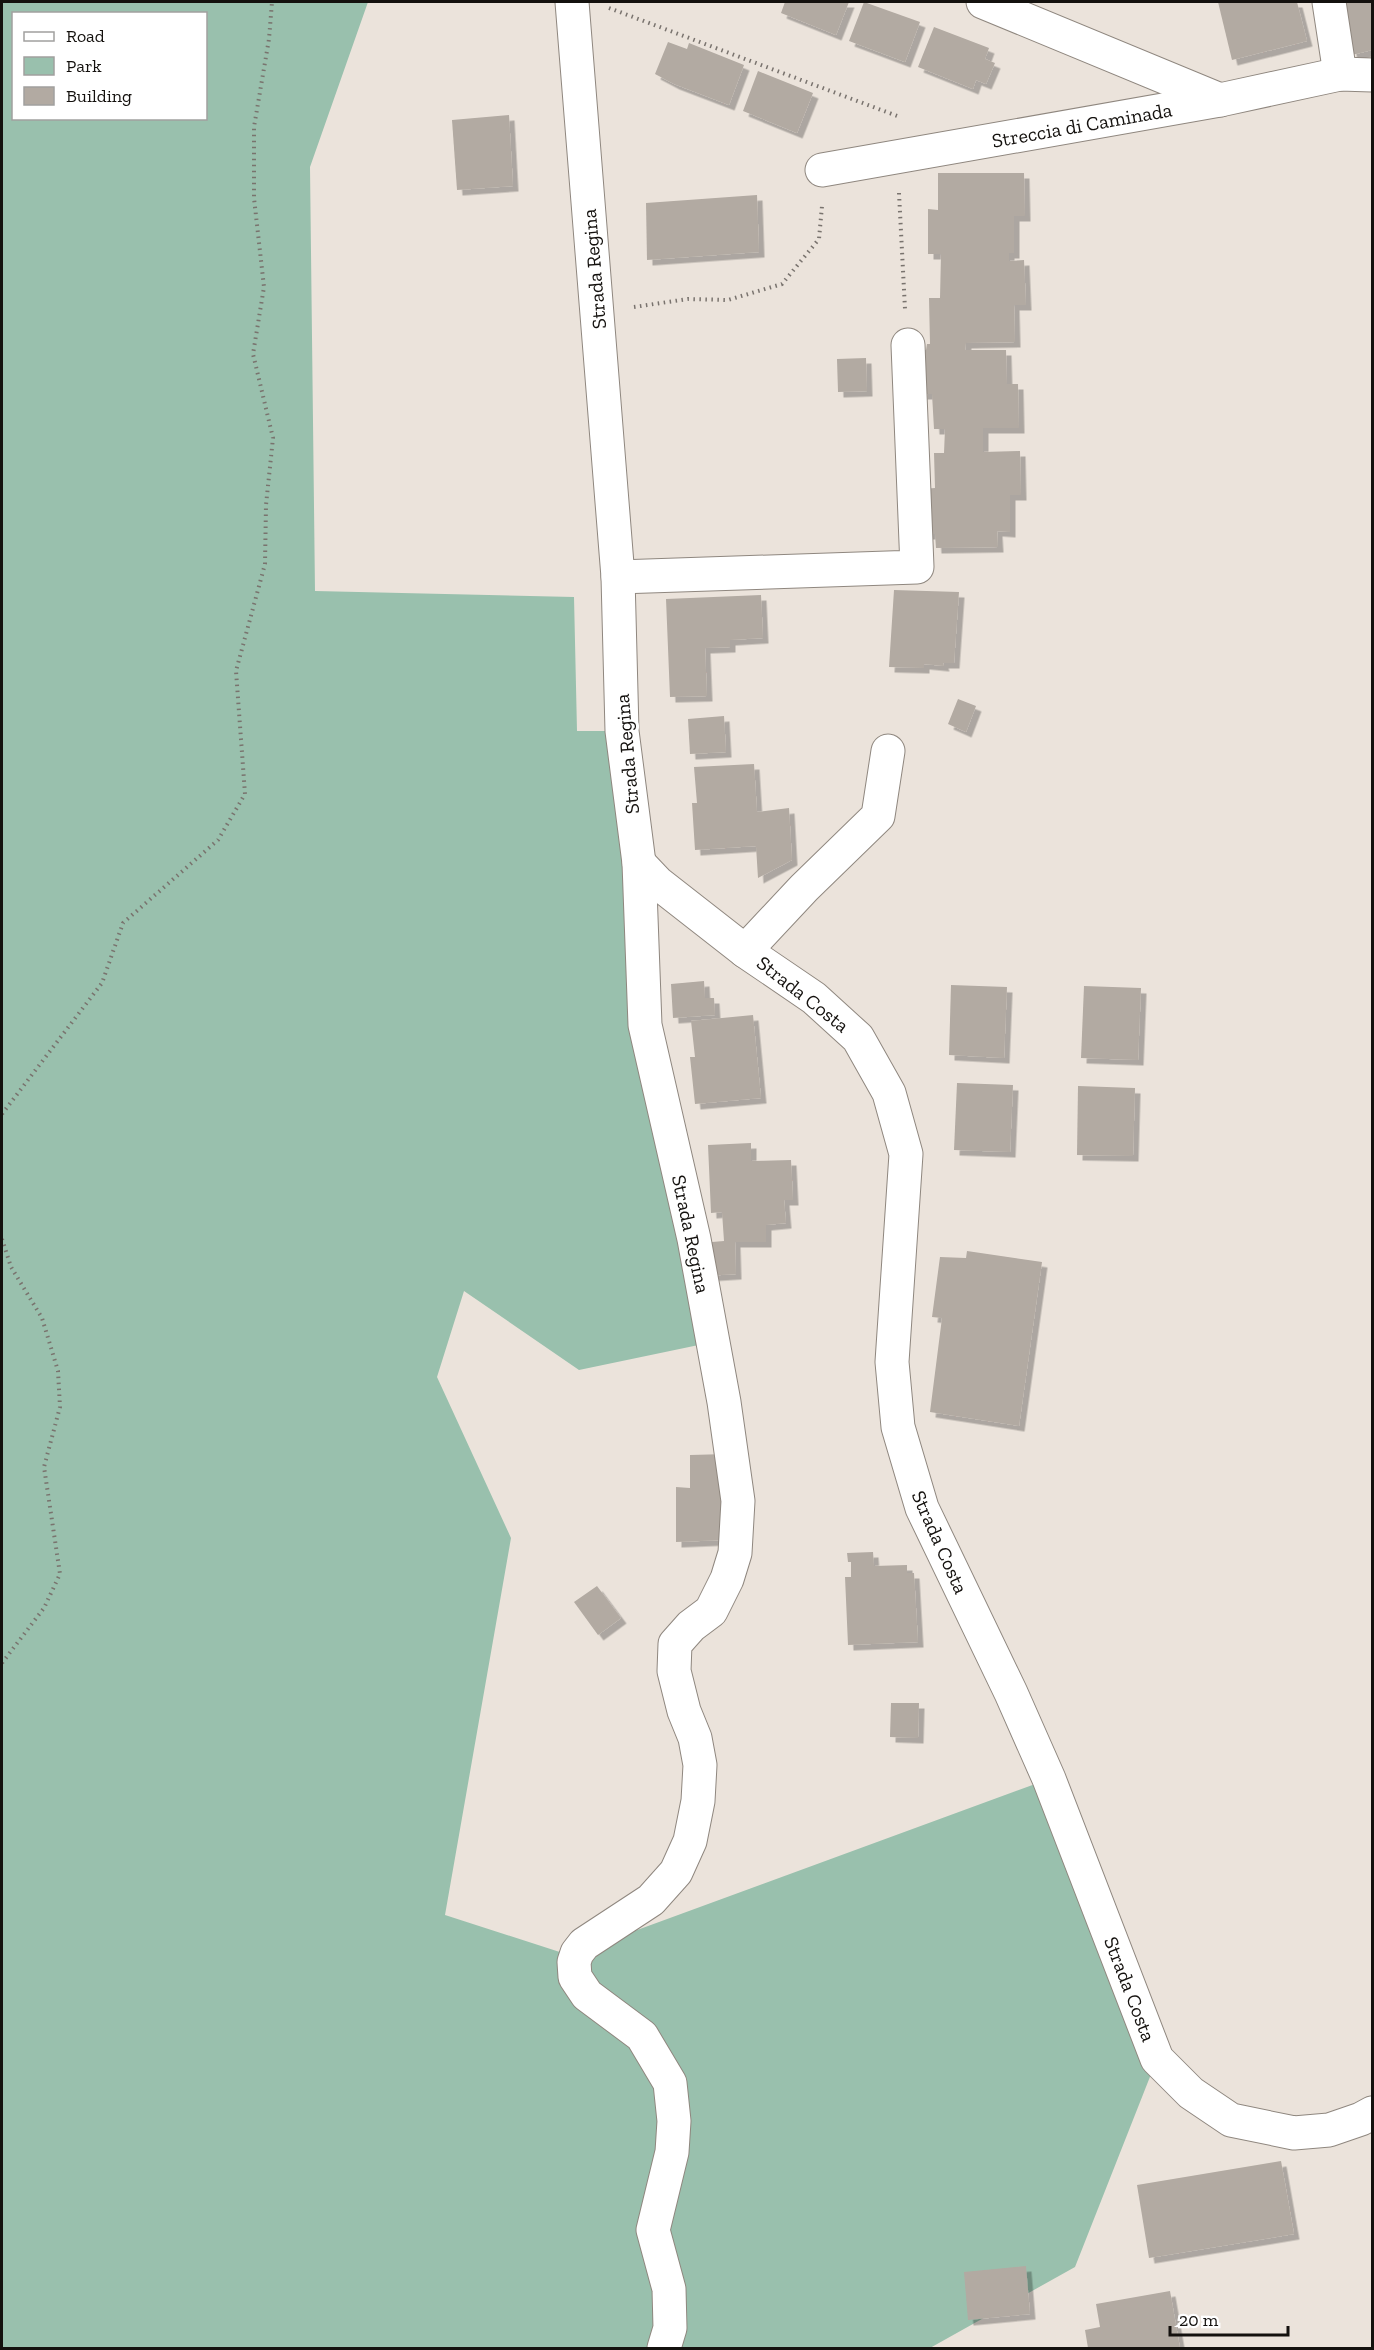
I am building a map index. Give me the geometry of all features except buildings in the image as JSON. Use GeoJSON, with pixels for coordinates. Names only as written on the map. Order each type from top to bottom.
{"type":"FeatureCollection","features":[{"type":"Feature","properties":{"kind":"street"},"geometry":{"type":"LineString","coordinates":[[983,2],[1220,100]]}},
{"type":"Feature","properties":{"kind":"street"},"geometry":{"type":"LineString","coordinates":[[1329,2],[1340,74]]}},
{"type":"Feature","properties":{"kind":"street","name":"Strada Regina"},"geometry":{"type":"LineString","coordinates":[[587,3],[597,304],[618,577],[622,731],[639,863],[645,1025],[694,1239],[724,1402],[738,1501],[735,1553],[727,1579],[711,1611],[691,1626],[675,1644],[674,1671],[684,1712],[695,1738],[700,1765],[698,1801],[690,1841],[676,1872],[651,1900],[609,1930],[584,1944],[574,1962],[575,1977],[587,1995],[642,2036],[670,2084],[674,2121],[672,2152],[653,2230],[669,2289],[670,2328],[664,2349]]}},
{"type":"Feature","properties":{"kind":"street","name":"Streccia di Caminada"},"geometry":{"type":"LineString","coordinates":[[822,170],[1220,100],[1340,74],[1372,75]]}},
{"type":"Feature","properties":{"kind":"street"},"geometry":{"type":"LineString","coordinates":[[618,577],[917,567],[908,345]]}},
{"type":"Feature","properties":{"kind":"street"},"geometry":{"type":"LineString","coordinates":[[745,951],[804,888],[878,816],[888,751]]}},
{"type":"Feature","properties":{"kind":"street","name":"Strada Costa"},"geometry":{"type":"LineString","coordinates":[[639,863],[658,883],[745,951],[814,998],[858,1038],[889,1093],[906,1154],[891,1362],[898,1427],[922,1508],[1011,1693],[1049,1779],[1157,2059],[1191,2093],[1232,2120],[1294,2133],[1329,2130],[1372,2113]]}},
{"type":"Feature","properties":{"kind":"path"},"geometry":{"type":"LineString","coordinates":[[2,1114],[102,983],[123,923],[218,840],[245,794],[236,671],[265,564],[266,504],[273,438],[253,354],[264,287],[254,198],[254,127],[269,39],[272,2]]}},
{"type":"Feature","properties":{"kind":"path"},"geometry":{"type":"LineString","coordinates":[[587,3],[904,119]]}},
{"type":"Feature","properties":{"kind":"path"},"geometry":{"type":"LineString","coordinates":[[897,157],[908,345]]}},
{"type":"Feature","properties":{"kind":"path"},"geometry":{"type":"LineString","coordinates":[[597,304],[630,308],[688,299],[728,300],[782,284],[819,239],[824,192],[822,170]]}},
{"type":"Feature","properties":{"kind":"path"},"geometry":{"type":"LineString","coordinates":[[2,1239],[11,1267],[42,1318],[58,1371],[60,1407],[44,1467],[60,1574],[44,1608],[2,1663]]}},
{"type":"Feature","properties":{"kind":"green space"},"geometry":{"type":"Polygon","coordinates":[[[2,2],[368,2],[310,167],[315,591],[574,597],[577,731],[622,731],[645,1025],[713,1342],[579,1370],[464,1291],[437,1377],[511,1538],[445,1915],[569,1955],[1049,1779],[1157,2059],[1075,2267],[930,2348],[2,2348],[2,2]]]}}]}
